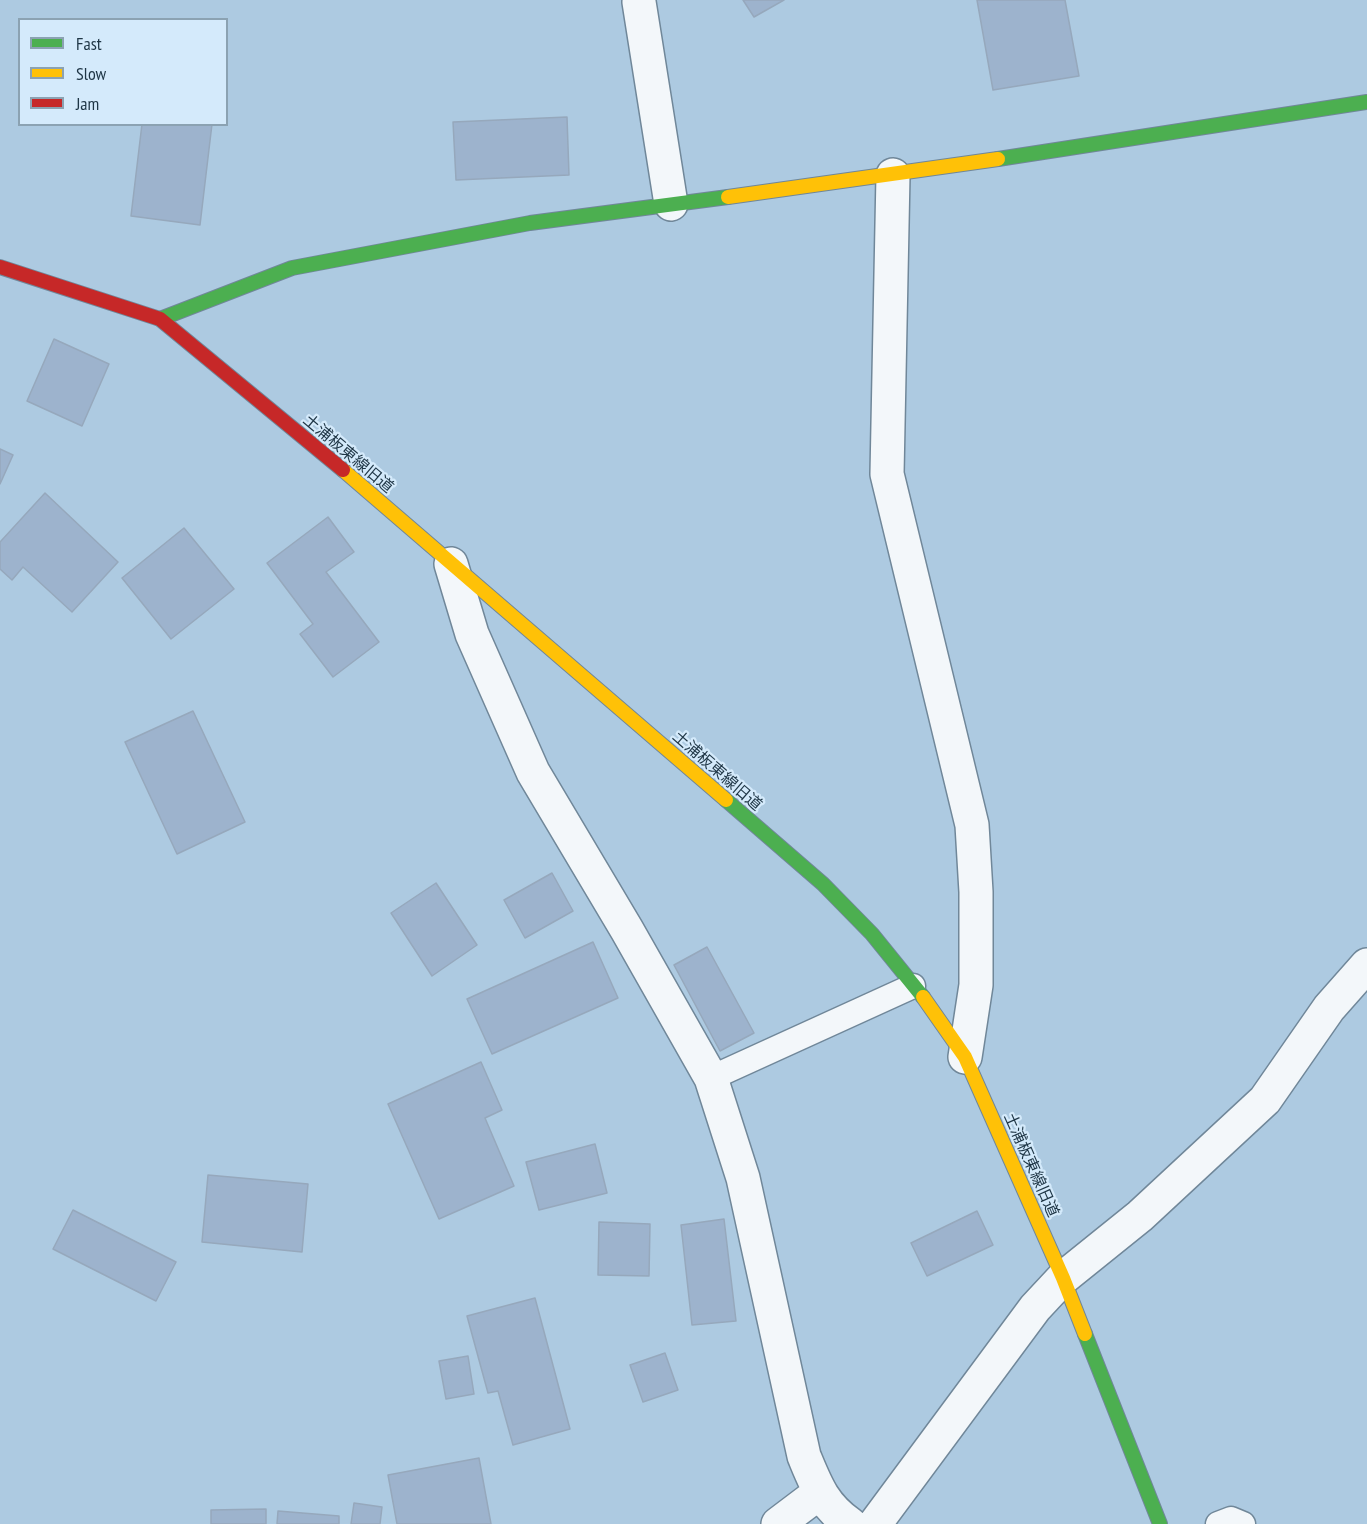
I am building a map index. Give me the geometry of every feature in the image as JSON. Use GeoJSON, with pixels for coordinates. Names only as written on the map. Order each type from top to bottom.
{"type":"FeatureCollection","features":[{"type":"Feature","properties":{"kind":"street"},"geometry":{"type":"LineString","coordinates":[[639,2],[671,204]]}},
{"type":"Feature","properties":{"kind":"street"},"geometry":{"type":"LineString","coordinates":[[160,319],[292,268],[530,223],[893,175],[1367,102]]}},
{"type":"Feature","properties":{"kind":"street"},"geometry":{"type":"LineString","coordinates":[[893,175],[887,474],[972,825],[976,892],[976,985],[965,1057]]}},
{"type":"Feature","properties":{"kind":"street","name":"土浦板東線旧道"},"geometry":{"type":"LineString","coordinates":[[0,267],[160,319],[322,453],[823,884],[872,934],[933,1010],[965,1057],[1063,1278],[1160,1524]]}},
{"type":"Feature","properties":{"kind":"street"},"geometry":{"type":"LineString","coordinates":[[451,564],[472,634],[533,772],[627,930],[711,1078],[743,1178],[804,1456],[819,1493],[840,1517],[850,1524]]}},
{"type":"Feature","properties":{"kind":"street"},"geometry":{"type":"LineString","coordinates":[[875,1524],[1035,1308],[1063,1278],[1140,1216],[1265,1100],[1329,1008],[1367,965]]}},
{"type":"Feature","properties":{"kind":"street"},"geometry":{"type":"LineString","coordinates":[[778,1524],[819,1493]]}},
{"type":"Feature","properties":{"kind":"lane"},"geometry":{"type":"LineString","coordinates":[[711,1078],[913,986]]}},
{"type":"Feature","properties":{"kind":"lane"},"geometry":{"type":"LineString","coordinates":[[1218,1524],[1231,1519],[1243,1524]]}},
{"type":"Feature","properties":{"kind":"building"},"geometry":{"type":"Polygon","coordinates":[[[743,0],[784,0],[754,17],[743,0]]]}},
{"type":"Feature","properties":{"kind":"building"},"geometry":{"type":"Polygon","coordinates":[[[977,0],[1065,0],[1079,76],[993,90],[977,0]]]}},
{"type":"Feature","properties":{"kind":"building"},"geometry":{"type":"Polygon","coordinates":[[[567,117],[569,175],[456,180],[453,122],[567,117]]]}},
{"type":"Feature","properties":{"kind":"building"},"geometry":{"type":"Polygon","coordinates":[[[142,126],[212,126],[200,225],[131,216],[142,126]]]}},
{"type":"Feature","properties":{"kind":"building"},"geometry":{"type":"Polygon","coordinates":[[[54,339],[109,364],[82,426],[27,401],[54,339]]]}},
{"type":"Feature","properties":{"kind":"building"},"geometry":{"type":"Polygon","coordinates":[[[0,449],[13,455],[0,484],[0,449]]]}},
{"type":"Feature","properties":{"kind":"building"},"geometry":{"type":"Polygon","coordinates":[[[45,493],[118,562],[72,612],[23,567],[12,580],[0,569],[0,542],[45,493]]]}},
{"type":"Feature","properties":{"kind":"building"},"geometry":{"type":"Polygon","coordinates":[[[328,517],[354,552],[326,572],[379,642],[333,677],[300,634],[313,624],[267,563],[328,517]]]}},
{"type":"Feature","properties":{"kind":"building"},"geometry":{"type":"Polygon","coordinates":[[[184,528],[234,589],[171,639],[122,578],[184,528]]]}},
{"type":"Feature","properties":{"kind":"building"},"geometry":{"type":"Polygon","coordinates":[[[193,711],[245,822],[177,854],[125,742],[193,711]]]}},
{"type":"Feature","properties":{"kind":"building"},"geometry":{"type":"Polygon","coordinates":[[[552,873],[573,911],[525,938],[504,900],[552,873]]]}},
{"type":"Feature","properties":{"kind":"building"},"geometry":{"type":"Polygon","coordinates":[[[436,883],[477,945],[432,976],[391,913],[436,883]]]}},
{"type":"Feature","properties":{"kind":"building"},"geometry":{"type":"Polygon","coordinates":[[[593,942],[618,998],[492,1054],[467,999],[593,942]]]}},
{"type":"Feature","properties":{"kind":"building"},"geometry":{"type":"Polygon","coordinates":[[[707,947],[754,1033],[720,1051],[674,965],[707,947]]]}},
{"type":"Feature","properties":{"kind":"building"},"geometry":{"type":"Polygon","coordinates":[[[481,1062],[502,1110],[485,1118],[514,1186],[439,1219],[388,1104],[481,1062]]]}},
{"type":"Feature","properties":{"kind":"building"},"geometry":{"type":"Polygon","coordinates":[[[595,1144],[607,1193],[539,1210],[526,1162],[595,1144]]]}},
{"type":"Feature","properties":{"kind":"building"},"geometry":{"type":"Polygon","coordinates":[[[208,1175],[308,1184],[302,1252],[202,1242],[208,1175]]]}},
{"type":"Feature","properties":{"kind":"building"},"geometry":{"type":"Polygon","coordinates":[[[73,1210],[176,1262],[156,1301],[53,1249],[73,1210]]]}},
{"type":"Feature","properties":{"kind":"building"},"geometry":{"type":"Polygon","coordinates":[[[977,1211],[993,1245],[927,1276],[911,1243],[977,1211]]]}},
{"type":"Feature","properties":{"kind":"building"},"geometry":{"type":"Polygon","coordinates":[[[724,1219],[736,1321],[692,1325],[681,1225],[724,1219]]]}},
{"type":"Feature","properties":{"kind":"building"},"geometry":{"type":"Polygon","coordinates":[[[599,1222],[650,1224],[649,1276],[598,1275],[599,1222]]]}},
{"type":"Feature","properties":{"kind":"building"},"geometry":{"type":"Polygon","coordinates":[[[535,1298],[570,1429],[513,1445],[498,1391],[488,1393],[467,1316],[535,1298]]]}},
{"type":"Feature","properties":{"kind":"building"},"geometry":{"type":"Polygon","coordinates":[[[665,1353],[678,1390],[643,1402],[630,1365],[665,1353]]]}},
{"type":"Feature","properties":{"kind":"building"},"geometry":{"type":"Polygon","coordinates":[[[468,1356],[474,1394],[446,1399],[439,1361],[468,1356]]]}},
{"type":"Feature","properties":{"kind":"building"},"geometry":{"type":"Polygon","coordinates":[[[479,1458],[491,1524],[397,1524],[388,1475],[479,1458]]]}},
{"type":"Feature","properties":{"kind":"building"},"geometry":{"type":"Polygon","coordinates":[[[354,1503],[382,1507],[380,1524],[351,1524],[354,1503]]]}},
{"type":"Feature","properties":{"kind":"building"},"geometry":{"type":"Polygon","coordinates":[[[266,1509],[266,1524],[211,1524],[211,1510],[266,1509]]]}},
{"type":"Feature","properties":{"kind":"building"},"geometry":{"type":"Polygon","coordinates":[[[278,1511],[339,1516],[339,1524],[277,1524],[278,1511]]]}},
{"type":"Feature","properties":{"kind":"traffic: fast"},"geometry":{"type":"LineString","coordinates":[[998,159],[1367,102]]}},
{"type":"Feature","properties":{"kind":"traffic: fast"},"geometry":{"type":"LineString","coordinates":[[160,319],[292,268],[530,223],[728,197]]}},
{"type":"Feature","properties":{"kind":"traffic: fast"},"geometry":{"type":"LineString","coordinates":[[726,800],[823,884],[872,934],[923,997]]}},
{"type":"Feature","properties":{"kind":"traffic: fast"},"geometry":{"type":"LineString","coordinates":[[1085,1334],[1160,1524]]}},
{"type":"Feature","properties":{"kind":"traffic: slow"},"geometry":{"type":"LineString","coordinates":[[728,197],[998,159]]}},
{"type":"Feature","properties":{"kind":"traffic: slow"},"geometry":{"type":"LineString","coordinates":[[343,470],[726,800]]}},
{"type":"Feature","properties":{"kind":"traffic: slow"},"geometry":{"type":"LineString","coordinates":[[923,997],[965,1057],[1063,1278],[1085,1334]]}},
{"type":"Feature","properties":{"kind":"traffic: jam"},"geometry":{"type":"LineString","coordinates":[[0,267],[160,319],[343,470]]}}]}
